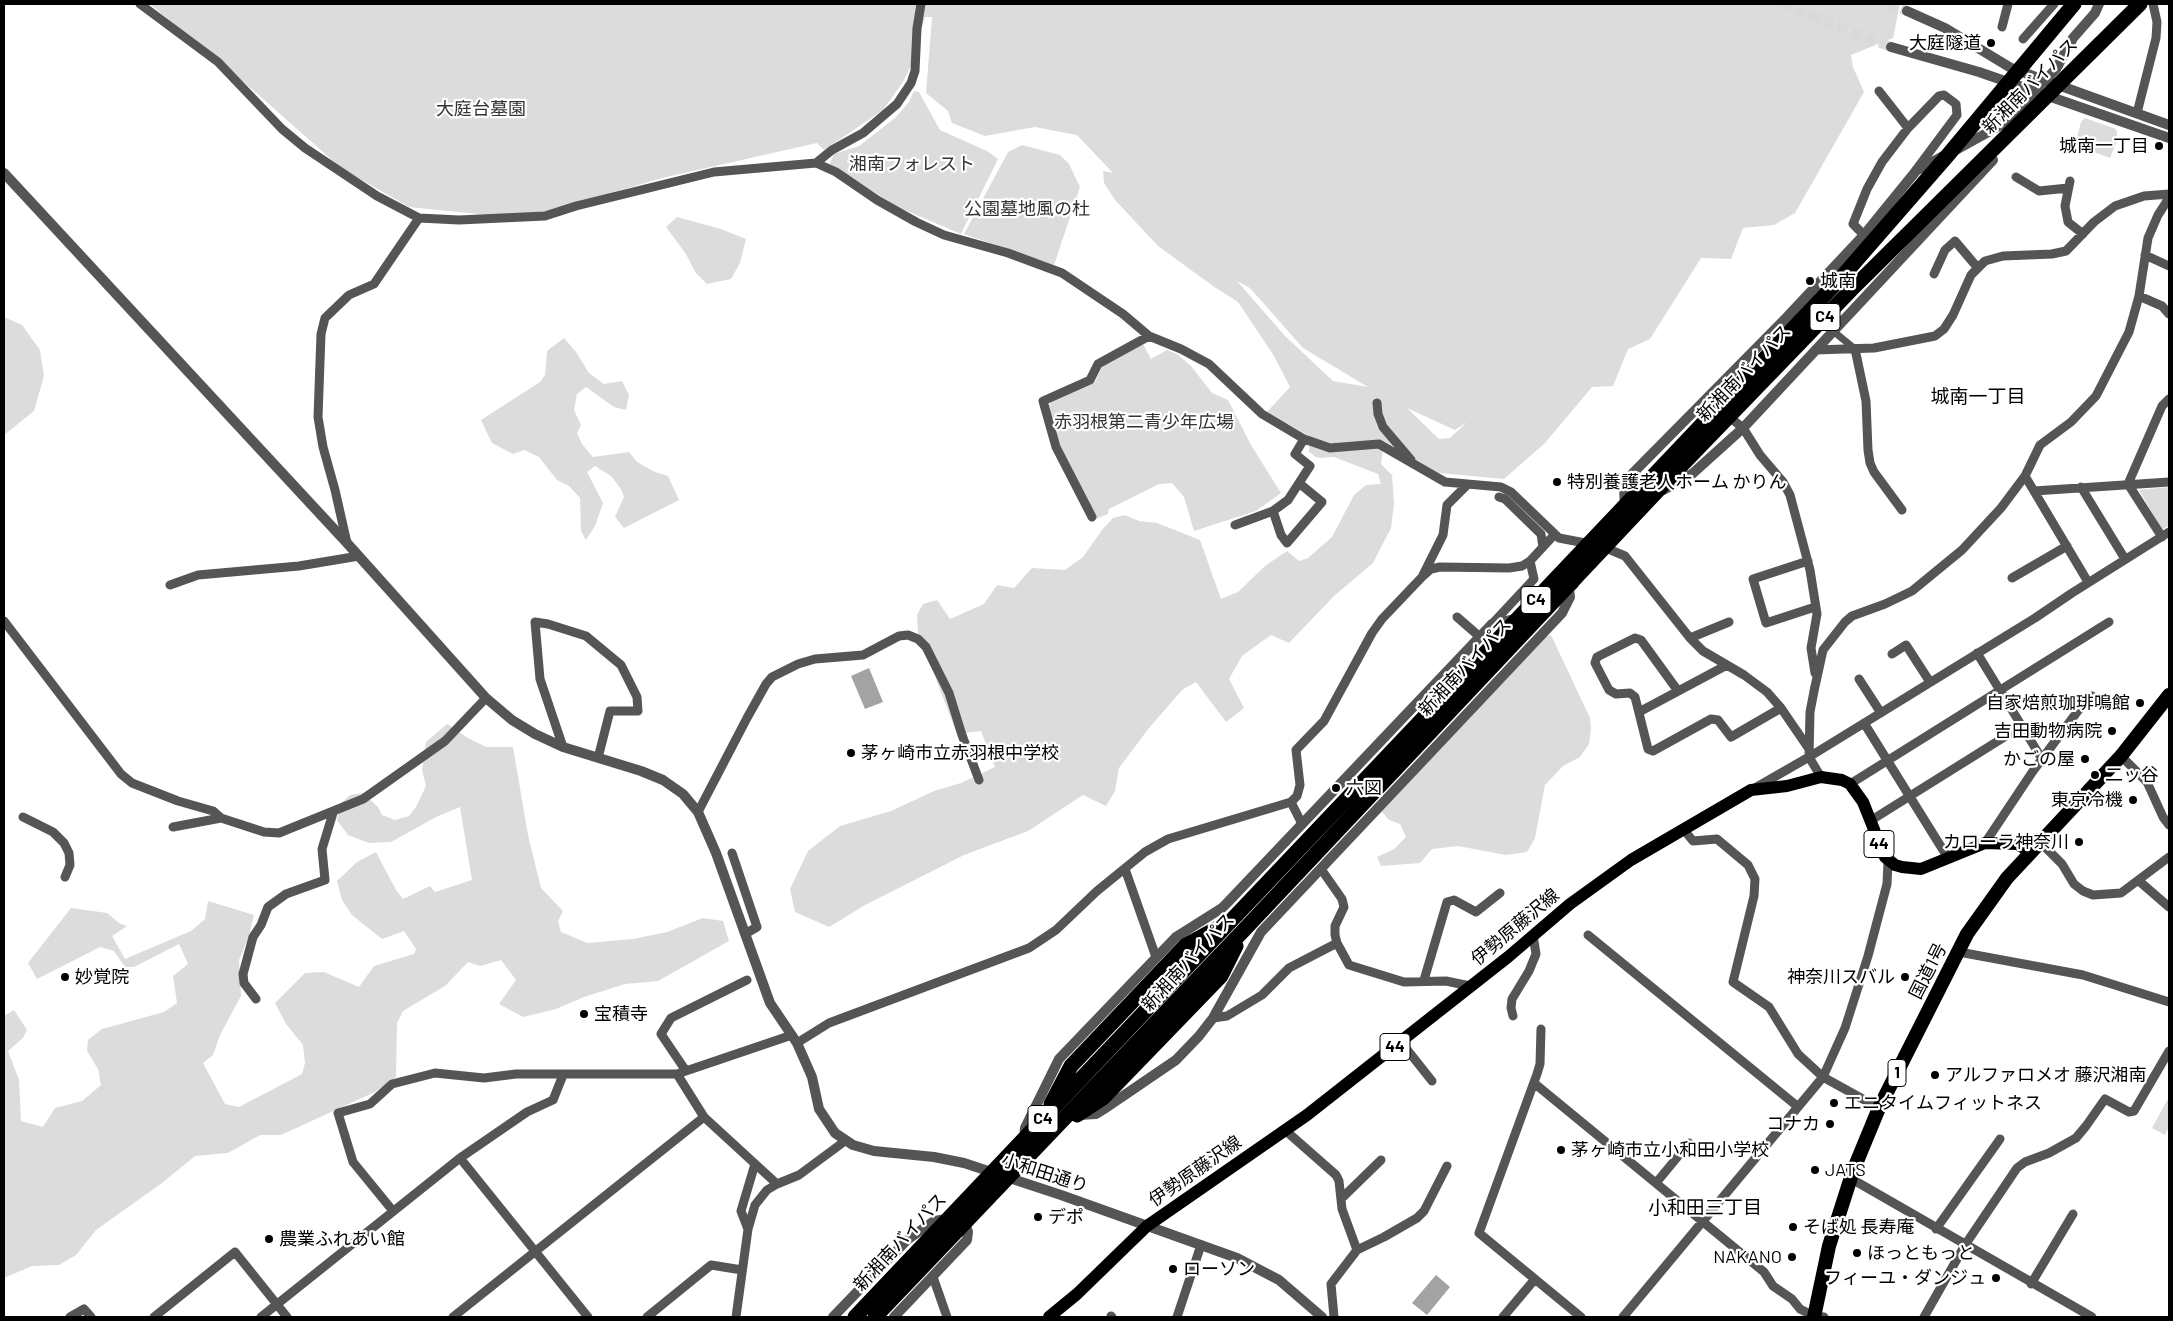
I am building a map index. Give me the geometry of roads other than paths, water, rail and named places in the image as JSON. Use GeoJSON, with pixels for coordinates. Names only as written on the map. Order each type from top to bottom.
{"type":"FeatureCollection","features":[{"type":"Feature","properties":{"kind":"highway","name":"新湘南バイパス"},"geometry":{"type":"LineString","coordinates":[[875,1317],[1231,920],[1840,280],[1948,155],[2074,4]]}},
{"type":"Feature","properties":{"kind":"highway","name":"新湘南バイパス"},"geometry":{"type":"LineString","coordinates":[[855,1317],[1047,1126],[1103,1098],[1221,976],[1243,931],[1646,503],[1830,311],[2137,6]]}},
{"type":"Feature","properties":{"kind":"highway","name":"国道1号"},"geometry":{"type":"LineString","coordinates":[[1817,1317],[1829,1246],[1850,1178],[1879,1108],[1967,934],[1986,907],[2035,847],[2121,756],[2169,695]]}},
{"type":"Feature","properties":{"kind":"main road","name":"伊勢原藤沢線"},"geometry":{"type":"LineString","coordinates":[[1049,1317],[1077,1294],[1147,1226],[1233,1165],[1286,1131],[1401,1042],[1603,879],[1751,790],[1787,786],[1821,777],[1842,780],[1850,784]]}},
{"type":"Feature","properties":{"kind":"main road","name":"44"},"geometry":{"type":"LineString","coordinates":[[1850,784],[1860,797],[1880,848],[1888,861],[1894,865],[1921,869],[1985,843],[2017,844],[2035,847]]}},
{"type":"Feature","properties":{"kind":"street"},"geometry":{"type":"LineString","coordinates":[[140,4],[218,62],[282,129],[305,148],[377,196],[419,218],[459,220],[544,216],[576,206],[714,172],[816,163],[836,172],[877,200],[916,222],[944,235],[1008,253],[1062,273],[1123,314],[1149,336],[1181,349],[1210,364],[1262,414],[1304,440],[1330,448],[1379,444],[1445,482],[1494,485],[1511,492],[1559,538],[1604,547],[1625,556],[1667,611],[1703,651],[1756,683],[1781,708],[1809,753],[1821,777]]}},
{"type":"Feature","properties":{"kind":"street"},"geometry":{"type":"LineString","coordinates":[[816,163],[832,150],[863,133],[897,104],[911,83],[915,71],[917,28],[921,4]]}},
{"type":"Feature","properties":{"kind":"street"},"geometry":{"type":"LineString","coordinates":[[2002,27],[2008,4]]}},
{"type":"Feature","properties":{"kind":"street"},"geometry":{"type":"LineString","coordinates":[[2023,39],[2054,4]]}},
{"type":"Feature","properties":{"kind":"street"},"geometry":{"type":"LineString","coordinates":[[1916,171],[2002,125],[2056,69],[2073,38],[2095,13],[2099,4]]}},
{"type":"Feature","properties":{"kind":"street"},"geometry":{"type":"LineString","coordinates":[[2137,113],[2156,38],[2157,22],[2153,4]]}},
{"type":"Feature","properties":{"kind":"street"},"geometry":{"type":"LineString","coordinates":[[1907,11],[1945,28],[1985,54],[2011,68],[2169,125]]}},
{"type":"Feature","properties":{"kind":"street"},"geometry":{"type":"LineString","coordinates":[[1891,47],[2035,91],[2169,138]]}},
{"type":"Feature","properties":{"kind":"street"},"geometry":{"type":"LineString","coordinates":[[1879,92],[1908,128]]}},
{"type":"Feature","properties":{"kind":"street"},"geometry":{"type":"LineString","coordinates":[[833,1317],[907,1240],[934,1221],[954,1217],[965,1211],[1038,1138],[1064,1116],[1070,1114],[1086,1116],[1096,1114],[1176,1060],[1208,1026],[1261,932],[1542,634],[1567,605],[1570,597],[1569,589],[1626,519],[1625,482],[1796,307],[1864,234],[1916,171],[1957,115],[1956,104],[1944,95],[1939,96],[1908,128],[1882,162],[1867,189],[1853,224],[1864,234]]}},
{"type":"Feature","properties":{"kind":"street"},"geometry":{"type":"LineString","coordinates":[[1492,624],[1537,614],[1664,489],[1692,474],[1743,428],[1995,157],[2002,125]]}},
{"type":"Feature","properties":{"kind":"street","name":"小和田通り"},"geometry":{"type":"LineString","coordinates":[[4,173],[347,542],[486,698],[512,720],[535,734],[563,746],[641,771],[663,780],[683,794],[698,812],[716,852],[770,1003],[794,1039],[812,1077],[819,1109],[830,1127],[845,1141],[874,1152],[934,1157],[964,1163],[1201,1245],[1266,1272],[1284,1284],[1320,1317]]}},
{"type":"Feature","properties":{"kind":"street"},"geometry":{"type":"LineString","coordinates":[[2016,177],[2039,191],[2069,184],[2065,206],[2068,222],[2083,234]]}},
{"type":"Feature","properties":{"kind":"street"},"geometry":{"type":"LineString","coordinates":[[1815,350],[1885,346],[1928,339],[1940,334],[1953,315],[1965,287],[1977,267],[1993,258],[2003,256],[2052,254],[2066,251],[2102,215],[2115,206],[2144,196],[2169,194]]}},
{"type":"Feature","properties":{"kind":"street"},"geometry":{"type":"LineString","coordinates":[[1809,753],[1810,712],[1822,650],[1852,616],[1885,604],[1912,591],[1970,543],[1994,517],[2024,476],[2040,445],[2078,416],[2103,386],[2129,332],[2139,296],[2151,228],[2169,198]]}},
{"type":"Feature","properties":{"kind":"street"},"geometry":{"type":"LineString","coordinates":[[347,542],[323,447],[318,417],[321,334],[324,318],[349,295],[374,284],[419,218]]}},
{"type":"Feature","properties":{"kind":"street"},"geometry":{"type":"LineString","coordinates":[[1934,274],[1945,250],[1955,241],[1977,267]]}},
{"type":"Feature","properties":{"kind":"street"},"geometry":{"type":"LineString","coordinates":[[2145,255],[2169,266]]}},
{"type":"Feature","properties":{"kind":"street"},"geometry":{"type":"LineString","coordinates":[[2139,296],[2162,306],[2169,314]]}},
{"type":"Feature","properties":{"kind":"street"},"geometry":{"type":"LineString","coordinates":[[1796,307],[1830,334],[1855,348],[1866,401],[1870,463],[1874,472],[1902,510]]}},
{"type":"Feature","properties":{"kind":"street"},"geometry":{"type":"LineString","coordinates":[[1092,517],[1056,447],[1043,401],[1090,380],[1098,364],[1149,336]]}},
{"type":"Feature","properties":{"kind":"street"},"geometry":{"type":"LineString","coordinates":[[1707,399],[1743,428],[1760,455],[1787,489],[1808,561],[1817,621],[1811,648],[1816,679],[1814,691]]}},
{"type":"Feature","properties":{"kind":"street"},"geometry":{"type":"LineString","coordinates":[[2128,484],[2162,406],[2169,400]]}},
{"type":"Feature","properties":{"kind":"street"},"geometry":{"type":"LineString","coordinates":[[1377,403],[1378,414],[1384,427],[1414,464]]}},
{"type":"Feature","properties":{"kind":"street"},"geometry":{"type":"LineString","coordinates":[[1236,525],[1273,511],[1288,500],[1310,466],[1295,454],[1304,440]]}},
{"type":"Feature","properties":{"kind":"street"},"geometry":{"type":"LineString","coordinates":[[2024,476],[2088,582]]}},
{"type":"Feature","properties":{"kind":"street"},"geometry":{"type":"LineString","coordinates":[[2034,491],[2169,482]]}},
{"type":"Feature","properties":{"kind":"street"},"geometry":{"type":"LineString","coordinates":[[1273,511],[1281,535],[1288,543],[1322,502],[1299,483]]}},
{"type":"Feature","properties":{"kind":"street"},"geometry":{"type":"LineString","coordinates":[[1422,577],[1443,534],[1447,505],[1467,484]]}},
{"type":"Feature","properties":{"kind":"street"},"geometry":{"type":"LineString","coordinates":[[1751,790],[1809,753],[1881,713],[2166,535],[2128,484]]}},
{"type":"Feature","properties":{"kind":"street"},"geometry":{"type":"LineString","coordinates":[[2081,488],[2125,559]]}},
{"type":"Feature","properties":{"kind":"street"},"geometry":{"type":"LineString","coordinates":[[1499,497],[1505,499],[1541,534],[1543,547]]}},
{"type":"Feature","properties":{"kind":"street"},"geometry":{"type":"LineString","coordinates":[[393,1211],[353,1162],[338,1113],[370,1104],[392,1084],[435,1074],[484,1078],[516,1074],[563,1075],[682,1072],[794,1039],[829,1023],[1029,948],[1056,930],[1097,891],[1151,849],[1176,836],[1291,802],[1297,796],[1300,785],[1296,750],[1324,722],[1372,633],[1382,619],[1432,569],[1440,566],[1509,568],[1522,566],[1530,561],[1555,534]]}},
{"type":"Feature","properties":{"kind":"street"},"geometry":{"type":"LineString","coordinates":[[2012,578],[2067,546]]}},
{"type":"Feature","properties":{"kind":"street"},"geometry":{"type":"LineString","coordinates":[[170,585],[198,575],[299,566],[359,556]]}},
{"type":"Feature","properties":{"kind":"street"},"geometry":{"type":"LineString","coordinates":[[1010,1166],[1022,1150],[1025,1128],[1059,1059],[1180,933],[1222,908],[1480,637],[1534,579],[1530,561]]}},
{"type":"Feature","properties":{"kind":"street"},"geometry":{"type":"LineString","coordinates":[[1808,561],[1753,579],[1766,623],[1815,607]]}},
{"type":"Feature","properties":{"kind":"street"},"geometry":{"type":"LineString","coordinates":[[1527,616],[1542,634]]}},
{"type":"Feature","properties":{"kind":"street"},"geometry":{"type":"LineString","coordinates":[[1457,617],[1480,637]]}},
{"type":"Feature","properties":{"kind":"street"},"geometry":{"type":"LineString","coordinates":[[4,621],[121,774],[132,783],[143,789],[213,812],[221,818],[264,832],[279,833],[333,813],[363,799],[437,747],[486,698]]}},
{"type":"Feature","properties":{"kind":"street"},"geometry":{"type":"LineString","coordinates":[[563,746],[540,679],[535,622],[548,624],[586,636],[621,665],[637,696],[638,711],[610,711],[598,758]]}},
{"type":"Feature","properties":{"kind":"street"},"geometry":{"type":"LineString","coordinates":[[1690,638],[1729,622]]}},
{"type":"Feature","properties":{"kind":"street"},"geometry":{"type":"LineString","coordinates":[[1850,784],[2109,622]]}},
{"type":"Feature","properties":{"kind":"street"},"geometry":{"type":"LineString","coordinates":[[698,812],[747,718],[772,677],[798,664],[815,659],[862,655],[899,636],[908,635],[918,639],[926,647],[949,693],[979,780]]}},
{"type":"Feature","properties":{"kind":"street"},"geometry":{"type":"LineString","coordinates":[[1678,691],[1641,640],[1635,638],[1597,657],[1595,663],[1609,690],[1616,694],[1630,693],[1635,697],[1648,749],[1653,751],[1711,719],[1718,720],[1731,737],[1781,708]]}},
{"type":"Feature","properties":{"kind":"street"},"geometry":{"type":"LineString","coordinates":[[1892,654],[1906,644],[1930,682]]}},
{"type":"Feature","properties":{"kind":"street"},"geometry":{"type":"LineString","coordinates":[[1977,654],[2042,758]]}},
{"type":"Feature","properties":{"kind":"street"},"geometry":{"type":"LineString","coordinates":[[1639,712],[1727,665]]}},
{"type":"Feature","properties":{"kind":"street"},"geometry":{"type":"LineString","coordinates":[[1859,679],[1881,713]]}},
{"type":"Feature","properties":{"kind":"street"},"geometry":{"type":"LineString","coordinates":[[1985,843],[2042,758],[2077,712],[2092,696]]}},
{"type":"Feature","properties":{"kind":"street"},"geometry":{"type":"LineString","coordinates":[[1864,723],[1948,858]]}},
{"type":"Feature","properties":{"kind":"street"},"geometry":{"type":"LineString","coordinates":[[1870,821],[2022,726]]}},
{"type":"Feature","properties":{"kind":"street"},"geometry":{"type":"LineString","coordinates":[[2121,756],[2147,782],[2163,817],[2169,825]]}},
{"type":"Feature","properties":{"kind":"street"},"geometry":{"type":"LineString","coordinates":[[1291,802],[1302,824]]}},
{"type":"Feature","properties":{"kind":"street"},"geometry":{"type":"LineString","coordinates":[[256,998],[244,983],[243,974],[253,937],[261,926],[268,907],[286,894],[325,880],[322,849],[333,813]]}},
{"type":"Feature","properties":{"kind":"street"},"geometry":{"type":"LineString","coordinates":[[24,817],[52,832],[64,843],[69,852],[70,865],[65,877]]}},
{"type":"Feature","properties":{"kind":"street"},"geometry":{"type":"LineString","coordinates":[[173,827],[221,818]]}},
{"type":"Feature","properties":{"kind":"street"},"geometry":{"type":"LineString","coordinates":[[1684,830],[1693,841],[1716,840],[1748,865],[1752,871],[1754,896],[1733,982],[1769,1007],[1798,1054],[1823,1077],[1879,1108]]}},
{"type":"Feature","properties":{"kind":"street"},"geometry":{"type":"LineString","coordinates":[[2035,847],[2062,864],[2074,884],[2093,895],[2121,893],[2169,857]]}},
{"type":"Feature","properties":{"kind":"street"},"geometry":{"type":"LineString","coordinates":[[732,853],[757,927],[745,934]]}},
{"type":"Feature","properties":{"kind":"street"},"geometry":{"type":"LineString","coordinates":[[1623,1317],[1823,1077],[1845,1028],[1868,956],[1887,884],[1888,861]]}},
{"type":"Feature","properties":{"kind":"street"},"geometry":{"type":"LineString","coordinates":[[1125,869],[1156,957]]}},
{"type":"Feature","properties":{"kind":"street"},"geometry":{"type":"LineString","coordinates":[[1321,869],[1342,900],[1344,907],[1336,926],[1337,943],[1349,965],[1404,982],[1424,980],[1446,981],[1470,986]]}},
{"type":"Feature","properties":{"kind":"street"},"geometry":{"type":"LineString","coordinates":[[2139,881],[2169,907]]}},
{"type":"Feature","properties":{"kind":"street"},"geometry":{"type":"LineString","coordinates":[[1424,980],[1447,902],[1454,900],[1476,912],[1500,893]]}},
{"type":"Feature","properties":{"kind":"street"},"geometry":{"type":"LineString","coordinates":[[1513,1016],[1511,1008],[1512,999],[1529,971],[1536,954],[1533,935]]}},
{"type":"Feature","properties":{"kind":"street"},"geometry":{"type":"LineString","coordinates":[[1588,935],[1798,1106]]}},
{"type":"Feature","properties":{"kind":"street"},"geometry":{"type":"LineString","coordinates":[[1213,1018],[1227,1016],[1255,999],[1289,968],[1337,943]]}},
{"type":"Feature","properties":{"kind":"street"},"geometry":{"type":"LineString","coordinates":[[1959,952],[2083,975],[2169,1002]]}},
{"type":"Feature","properties":{"kind":"street"},"geometry":{"type":"LineString","coordinates":[[747,980],[671,1018],[661,1034],[704,1117],[777,1184]]}},
{"type":"Feature","properties":{"kind":"street"},"geometry":{"type":"LineString","coordinates":[[1541,1029],[1540,1064],[1478,1233],[1581,1317]]}},
{"type":"Feature","properties":{"kind":"street"},"geometry":{"type":"LineString","coordinates":[[1401,1042],[1432,1081]]}},
{"type":"Feature","properties":{"kind":"street"},"geometry":{"type":"LineString","coordinates":[[1924,1317],[1965,1246],[2017,1168],[2024,1162],[2049,1153],[2076,1138],[2105,1099],[2129,1112],[2134,1111],[2169,1051]]}},
{"type":"Feature","properties":{"kind":"street"},"geometry":{"type":"LineString","coordinates":[[260,1317],[460,1158],[527,1112],[553,1100],[563,1075]]}},
{"type":"Feature","properties":{"kind":"street"},"geometry":{"type":"LineString","coordinates":[[1534,1083],[1764,1272],[1773,1286],[1792,1299],[1800,1309],[1817,1317]]}},
{"type":"Feature","properties":{"kind":"street"},"geometry":{"type":"LineString","coordinates":[[453,1317],[704,1117]]}},
{"type":"Feature","properties":{"kind":"street"},"geometry":{"type":"LineString","coordinates":[[1025,1128],[1029,1137],[1038,1138]]}},
{"type":"Feature","properties":{"kind":"street"},"geometry":{"type":"LineString","coordinates":[[1286,1131],[1331,1168],[1339,1181],[1342,1209],[1357,1250]]}},
{"type":"Feature","properties":{"kind":"street"},"geometry":{"type":"LineString","coordinates":[[1936,1228],[2000,1139]]}},
{"type":"Feature","properties":{"kind":"street"},"geometry":{"type":"LineString","coordinates":[[736,1317],[748,1229],[755,1205],[767,1190],[799,1176],[845,1141]]}},
{"type":"Feature","properties":{"kind":"street"},"geometry":{"type":"LineString","coordinates":[[1656,1183],[1689,1142]]}},
{"type":"Feature","properties":{"kind":"street"},"geometry":{"type":"LineString","coordinates":[[460,1158],[588,1317]]}},
{"type":"Feature","properties":{"kind":"street"},"geometry":{"type":"LineString","coordinates":[[1342,1198],[1381,1160]]}},
{"type":"Feature","properties":{"kind":"street"},"geometry":{"type":"LineString","coordinates":[[748,1229],[740,1211],[755,1164]]}},
{"type":"Feature","properties":{"kind":"street"},"geometry":{"type":"LineString","coordinates":[[1334,1317],[1331,1284],[1357,1250],[1417,1218],[1424,1211],[1447,1166]]}},
{"type":"Feature","properties":{"kind":"street"},"geometry":{"type":"LineString","coordinates":[[1850,1178],[2031,1284],[2092,1317]]}},
{"type":"Feature","properties":{"kind":"street"},"geometry":{"type":"LineString","coordinates":[[894,1317],[967,1240],[968,1232],[963,1219],[965,1211]]}},
{"type":"Feature","properties":{"kind":"street"},"geometry":{"type":"LineString","coordinates":[[2031,1284],[2073,1214]]}},
{"type":"Feature","properties":{"kind":"street"},"geometry":{"type":"LineString","coordinates":[[921,1230],[930,1231],[938,1238],[944,1248],[941,1268]]}},
{"type":"Feature","properties":{"kind":"street"},"geometry":{"type":"LineString","coordinates":[[1177,1317],[1201,1245]]}},
{"type":"Feature","properties":{"kind":"street"},"geometry":{"type":"LineString","coordinates":[[154,1317],[235,1252],[287,1317]]}},
{"type":"Feature","properties":{"kind":"street"},"geometry":{"type":"LineString","coordinates":[[647,1317],[711,1265],[742,1270]]}},
{"type":"Feature","properties":{"kind":"street"},"geometry":{"type":"LineString","coordinates":[[933,1277],[947,1317]]}},
{"type":"Feature","properties":{"kind":"street"},"geometry":{"type":"LineString","coordinates":[[1505,1317],[1535,1279]]}},
{"type":"Feature","properties":{"kind":"street"},"geometry":{"type":"LineString","coordinates":[[70,1317],[84,1309],[91,1317]]}},
{"type":"Feature","properties":{"kind":"tunnel"},"geometry":{"type":"LineString","coordinates":[[1782,4],[1891,47]]}},
{"type":"Feature","properties":{"kind":"tunnel"},"geometry":{"type":"LineString","coordinates":[[1887,4],[1907,11]]}},
{"type":"Feature","properties":{"kind":"place","name":"大庭隧道"},"geometry":{"type":"Point","coordinates":[1991,43]}},
{"type":"Feature","properties":{"kind":"place","name":"城南一丁目"},"geometry":{"type":"Point","coordinates":[2159,146]}},
{"type":"Feature","properties":{"kind":"place","name":"城南"},"geometry":{"type":"Point","coordinates":[1810,281]}},
{"type":"Feature","properties":{"kind":"place","name":"特別養護老人ホーム かりん"},"geometry":{"type":"Point","coordinates":[1557,482]}},
{"type":"Feature","properties":{"kind":"place","name":"自家焙煎珈琲鳴館"},"geometry":{"type":"Point","coordinates":[2140,703]}},
{"type":"Feature","properties":{"kind":"place","name":"吉田動物病院"},"geometry":{"type":"Point","coordinates":[2112,731]}},
{"type":"Feature","properties":{"kind":"place","name":"茅ヶ崎市立赤羽根中学校"},"geometry":{"type":"Point","coordinates":[851,753]}},
{"type":"Feature","properties":{"kind":"place","name":"かごの屋"},"geometry":{"type":"Point","coordinates":[2085,759]}},
{"type":"Feature","properties":{"kind":"place","name":"二ッ谷"},"geometry":{"type":"Point","coordinates":[2095,775]}},
{"type":"Feature","properties":{"kind":"place","name":"六図"},"geometry":{"type":"Point","coordinates":[1336,788]}},
{"type":"Feature","properties":{"kind":"place","name":"東京冷機"},"geometry":{"type":"Point","coordinates":[2133,800]}},
{"type":"Feature","properties":{"kind":"place","name":"カローラ神奈川"},"geometry":{"type":"Point","coordinates":[2079,842]}},
{"type":"Feature","properties":{"kind":"place","name":"妙覚院"},"geometry":{"type":"Point","coordinates":[65,977]}},
{"type":"Feature","properties":{"kind":"place","name":"神奈川スバル"},"geometry":{"type":"Point","coordinates":[1905,977]}},
{"type":"Feature","properties":{"kind":"place","name":"宝積寺"},"geometry":{"type":"Point","coordinates":[584,1014]}},
{"type":"Feature","properties":{"kind":"place","name":"アルファロメオ 藤沢湘南"},"geometry":{"type":"Point","coordinates":[1935,1075]}},
{"type":"Feature","properties":{"kind":"place","name":"エニタイムフィットネス"},"geometry":{"type":"Point","coordinates":[1834,1103]}},
{"type":"Feature","properties":{"kind":"place","name":"コナカ"},"geometry":{"type":"Point","coordinates":[1830,1124]}},
{"type":"Feature","properties":{"kind":"place","name":"茅ヶ崎市立小和田小学校"},"geometry":{"type":"Point","coordinates":[1561,1150]}},
{"type":"Feature","properties":{"kind":"place","name":"JATS"},"geometry":{"type":"Point","coordinates":[1815,1170]}},
{"type":"Feature","properties":{"kind":"place","name":"デポ"},"geometry":{"type":"Point","coordinates":[1038,1217]}},
{"type":"Feature","properties":{"kind":"place","name":"そば処 長寿庵"},"geometry":{"type":"Point","coordinates":[1793,1227]}},
{"type":"Feature","properties":{"kind":"place","name":"農業ふれあい館"},"geometry":{"type":"Point","coordinates":[269,1239]}},
{"type":"Feature","properties":{"kind":"place","name":"ほっともっと"},"geometry":{"type":"Point","coordinates":[1857,1253]}},
{"type":"Feature","properties":{"kind":"place","name":"NAKANO"},"geometry":{"type":"Point","coordinates":[1792,1257]}},
{"type":"Feature","properties":{"kind":"place","name":"ローソン"},"geometry":{"type":"Point","coordinates":[1173,1269]}},
{"type":"Feature","properties":{"kind":"place","name":"フィーユ・ダンジュ"},"geometry":{"type":"Point","coordinates":[1996,1278]}},
{"type":"Feature","properties":{"kind":"district","name":"城南一丁目"},"geometry":{"type":"Point","coordinates":[1978,397]}},
{"type":"Feature","properties":{"kind":"district","name":"小和田三丁目"},"geometry":{"type":"Point","coordinates":[1705,1208]}},
{"type":"Feature","properties":{"kind":"park label","name":"大庭台墓園"},"geometry":{"type":"Point","coordinates":[481,109]}},
{"type":"Feature","properties":{"kind":"park label","name":"湘南フォレスト"},"geometry":{"type":"Point","coordinates":[912,164]}},
{"type":"Feature","properties":{"kind":"park label","name":"公園墓地風の杜"},"geometry":{"type":"Point","coordinates":[1027,209]}},
{"type":"Feature","properties":{"kind":"park label","name":"赤羽根第二青少年広場"},"geometry":{"type":"Point","coordinates":[1144,422]}}]}
